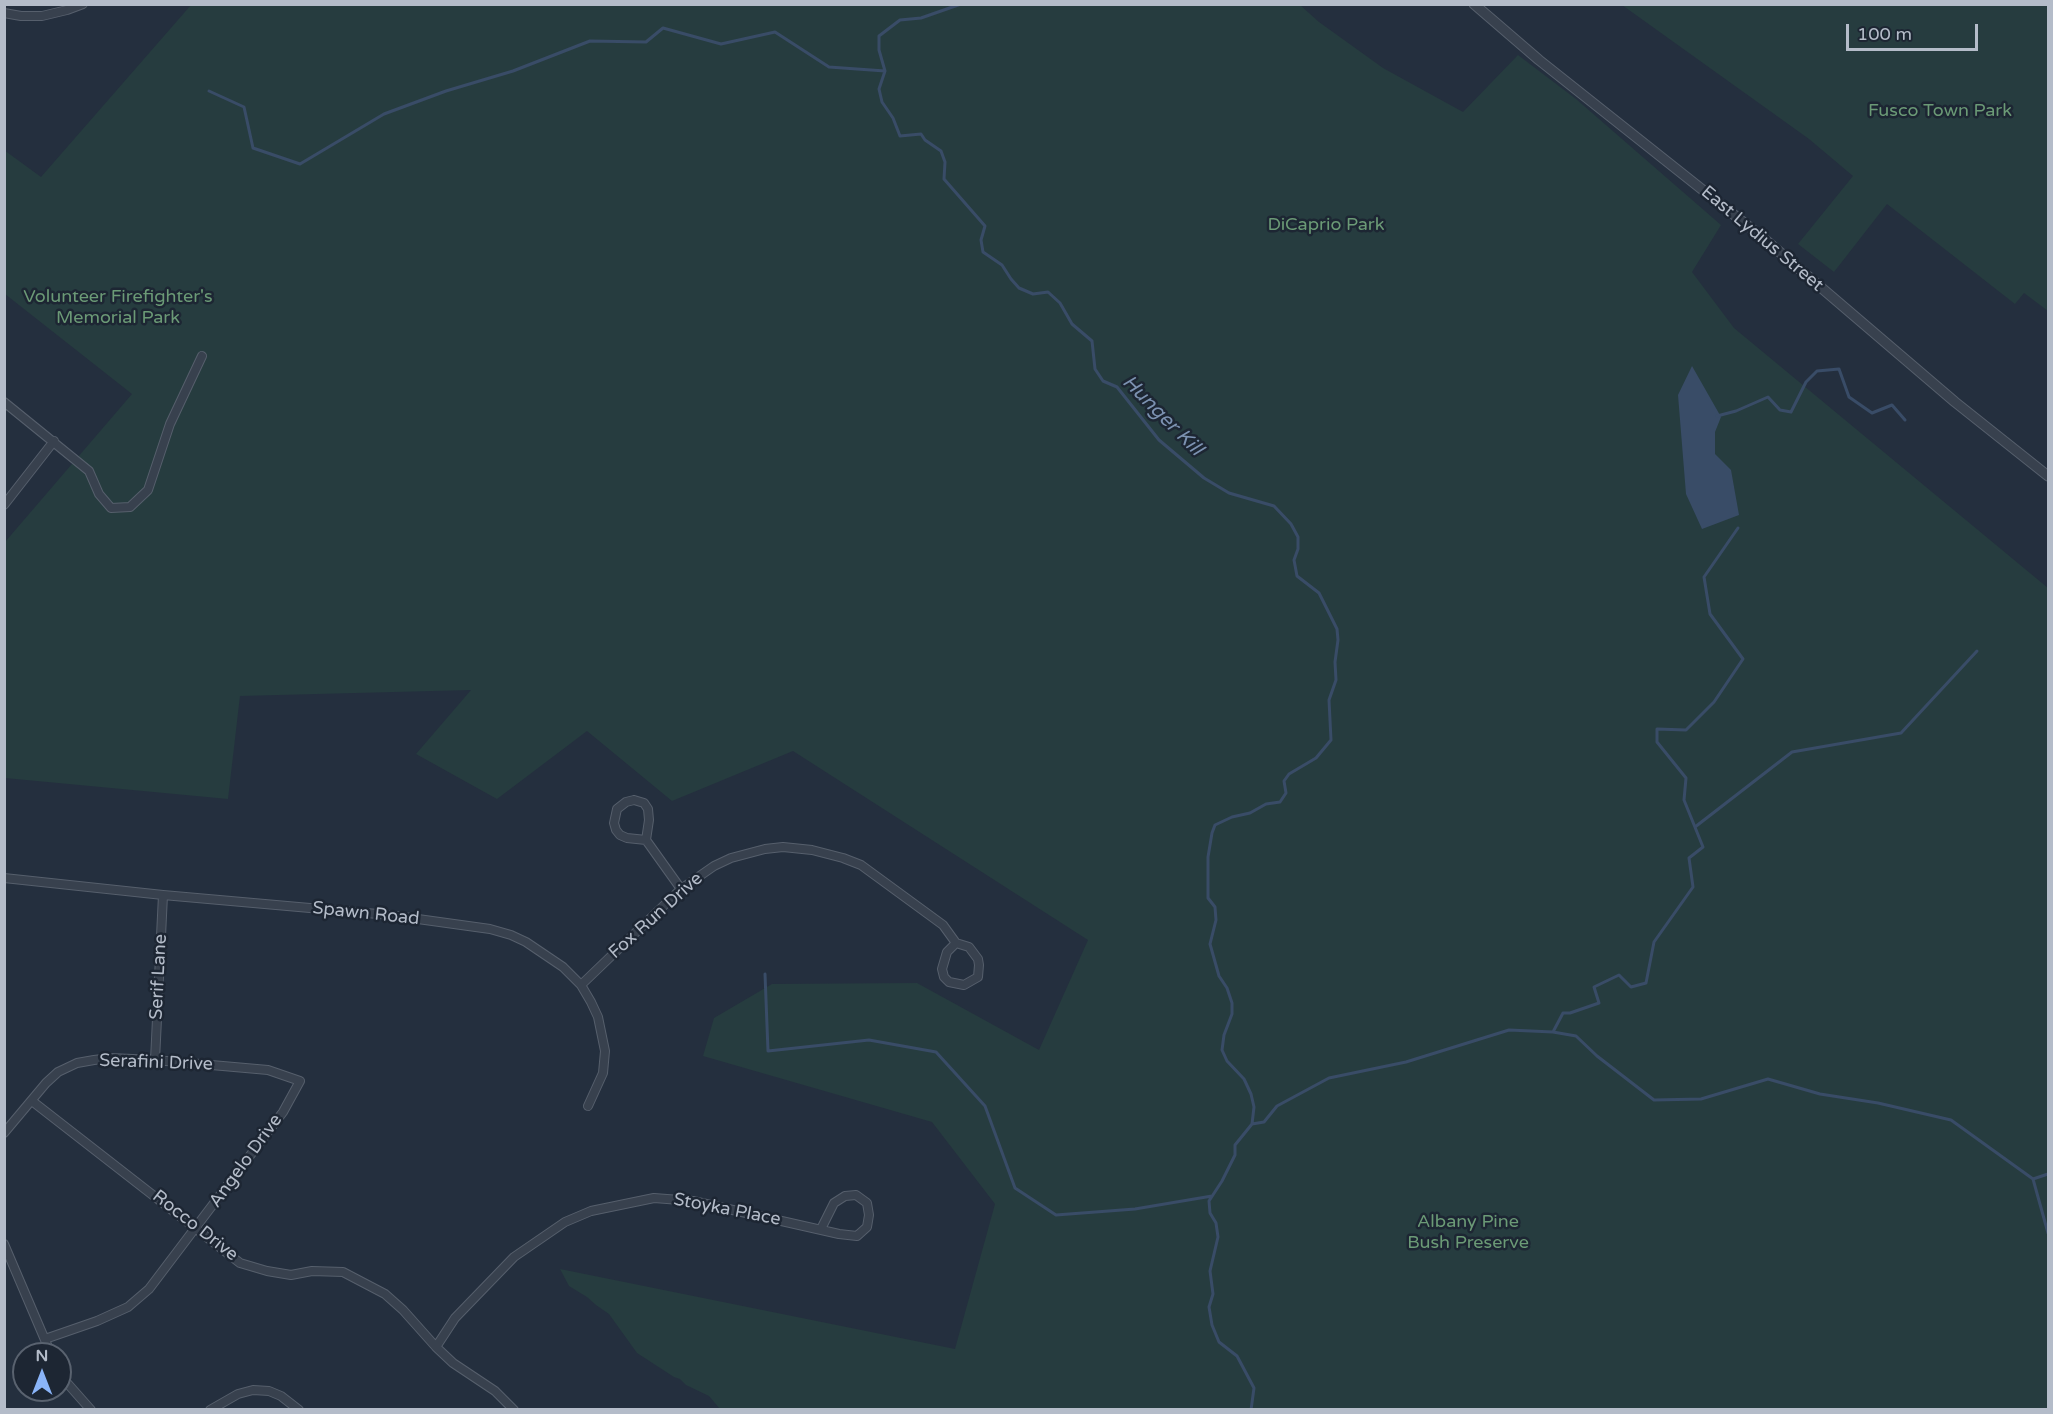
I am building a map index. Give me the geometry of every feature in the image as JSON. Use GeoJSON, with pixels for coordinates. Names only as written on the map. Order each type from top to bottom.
{"type":"FeatureCollection","features":[{"type":"Feature","properties":{"kind":"street"},"geometry":{"type":"LineString","coordinates":[[4,13],[42,16],[83,4]]}},
{"type":"Feature","properties":{"kind":"street","name":"East Lydius Street"},"geometry":{"type":"LineString","coordinates":[[1474,4],[1486,9],[1539,60],[1762,237],[1955,402],[2049,477]]}},
{"type":"Feature","properties":{"kind":"street"},"geometry":{"type":"LineString","coordinates":[[4,402],[89,471],[99,494],[111,508],[130,507],[148,490],[170,424],[201,356]]}},
{"type":"Feature","properties":{"kind":"street"},"geometry":{"type":"LineString","coordinates":[[4,505],[54,441]]}},
{"type":"Feature","properties":{"kind":"street"},"geometry":{"type":"LineString","coordinates":[[646,840],[627,838],[616,830],[614,815],[620,805],[634,800],[644,803],[648,809],[649,820],[646,840],[681,889]]}},
{"type":"Feature","properties":{"kind":"street","name":"Fox Run Drive"},"geometry":{"type":"LineString","coordinates":[[581,985],[681,889],[714,866],[748,852],[783,847],[812,850],[861,865],[943,925],[956,943],[969,947],[978,958],[978,976],[964,985],[950,982],[944,976],[942,969],[947,951],[956,943]]}},
{"type":"Feature","properties":{"kind":"street","name":"Spawn Road"},"geometry":{"type":"LineString","coordinates":[[4,878],[389,915],[490,929],[526,942],[563,967],[581,985],[598,1017],[605,1051],[603,1073],[588,1106]]}},
{"type":"Feature","properties":{"kind":"street","name":"Serif Lane"},"geometry":{"type":"LineString","coordinates":[[155,1060],[163,895]]}},
{"type":"Feature","properties":{"kind":"street","name":"Serafini Drive"},"geometry":{"type":"LineString","coordinates":[[4,1133],[58,1072],[77,1063],[111,1058],[155,1060],[268,1070],[300,1081]]}},
{"type":"Feature","properties":{"kind":"street","name":"Angelo Drive"},"geometry":{"type":"LineString","coordinates":[[45,1339],[97,1321],[128,1307],[149,1289],[283,1112],[300,1081]]}},
{"type":"Feature","properties":{"kind":"street","name":"Rocco Drive"},"geometry":{"type":"LineString","coordinates":[[32,1101],[240,1263],[291,1275],[312,1271],[343,1272],[385,1294],[404,1310],[435,1347],[453,1363],[495,1391],[514,1410]]}},
{"type":"Feature","properties":{"kind":"street","name":"Stoyka Place"},"geometry":{"type":"LineString","coordinates":[[435,1347],[455,1318],[514,1257],[565,1222],[591,1211],[654,1198],[693,1201],[821,1229],[857,1236],[867,1227],[870,1215],[867,1203],[856,1195],[845,1196],[834,1203],[821,1229]]}},
{"type":"Feature","properties":{"kind":"street"},"geometry":{"type":"LineString","coordinates":[[4,1244],[46,1342]]}},
{"type":"Feature","properties":{"kind":"street"},"geometry":{"type":"LineString","coordinates":[[72,1388],[92,1410]]}},
{"type":"Feature","properties":{"kind":"street"},"geometry":{"type":"LineString","coordinates":[[210,1410],[238,1394],[253,1390],[269,1391],[281,1396],[299,1410]]}},
{"type":"Feature","properties":{"kind":"green space"},"geometry":{"type":"Polygon","coordinates":[[[191,5],[1300,5],[1319,22],[1383,68],[1463,112],[1518,55],[1576,99],[1721,225],[1692,272],[1734,328],[2048,588],[2048,1409],[720,1409],[709,1396],[686,1385],[637,1353],[609,1314],[569,1286],[560,1269],[955,1349],[995,1204],[932,1122],[703,1056],[714,1018],[772,984],[917,983],[1039,1050],[1088,940],[793,751],[672,801],[587,731],[497,799],[416,754],[471,690],[240,696],[228,799],[5,778],[5,542],[132,394],[5,294],[4,150],[41,177],[191,5]]]}},
{"type":"Feature","properties":{"kind":"green space","name":"Fusco Town Park"},"geometry":{"type":"Polygon","coordinates":[[[1622,5],[2048,5],[2048,311],[2024,293],[2015,304],[1887,204],[1834,272],[1798,244],[1853,176],[1809,139],[1622,5]]]}},
{"type":"Feature","properties":{"kind":"water"},"geometry":{"type":"Polygon","coordinates":[[[1692,366],[1721,417],[1715,432],[1715,454],[1731,470],[1739,515],[1702,529],[1686,494],[1678,395],[1692,366]]]}},
{"type":"Feature","properties":{"kind":"waterway","name":"Hunger Kill"},"geometry":{"type":"LineString","coordinates":[[961,4],[921,18],[900,20],[879,36],[879,50],[885,71],[879,89],[882,102],[893,118],[900,136],[921,134],[925,140],[941,151],[945,162],[944,179],[985,226],[981,240],[983,252],[1002,265],[1019,288],[1033,294],[1048,292],[1060,303],[1072,324],[1092,341],[1095,369],[1103,381],[1117,387],[1159,440],[1204,478],[1229,493],[1274,506],[1291,524],[1298,537],[1298,549],[1294,560],[1297,576],[1319,593],[1337,629],[1336,680],[1329,700],[1331,740],[1316,758],[1289,774],[1284,781],[1286,793],[1280,802],[1266,804],[1250,813],[1232,817],[1215,825],[1208,857],[1208,898],[1215,907],[1216,920],[1210,944],[1219,976],[1227,988],[1232,1003],[1232,1014],[1224,1035],[1222,1050],[1227,1061],[1244,1079],[1254,1107],[1252,1124],[1235,1145],[1235,1155],[1209,1201],[1210,1213],[1216,1223],[1218,1237],[1210,1271],[1213,1294],[1209,1307],[1212,1325],[1219,1342],[1237,1356],[1254,1388],[1251,1410]]}},
{"type":"Feature","properties":{"kind":"waterway"},"geometry":{"type":"LineString","coordinates":[[209,91],[244,107],[253,148],[300,164],[384,114],[446,91],[513,71],[590,41],[646,42],[663,28],[721,44],[775,32],[829,67],[885,71]]}},
{"type":"Feature","properties":{"kind":"waterway"},"geometry":{"type":"LineString","coordinates":[[1717,416],[1736,411],[1768,397],[1780,410],[1791,412],[1806,382],[1817,371],[1839,369],[1849,397],[1872,413],[1892,405],[1905,420]]}},
{"type":"Feature","properties":{"kind":"waterway"},"geometry":{"type":"LineString","coordinates":[[1252,1124],[1264,1122],[1277,1106],[1329,1078],[1406,1062],[1509,1030],[1553,1032],[1563,1013],[1570,1013],[1599,1003],[1594,987],[1619,975],[1631,987],[1646,983],[1654,942],[1693,887],[1689,858],[1703,847],[1684,800],[1686,778],[1657,742],[1657,729],[1686,730],[1714,702],[1743,659],[1710,614],[1704,577],[1738,528]]}},
{"type":"Feature","properties":{"kind":"waterway"},"geometry":{"type":"LineString","coordinates":[[1695,827],[1792,752],[1901,733],[1977,651]]}},
{"type":"Feature","properties":{"kind":"waterway"},"geometry":{"type":"LineString","coordinates":[[765,974],[768,1051],[869,1040],[936,1052],[985,1106],[1015,1188],[1056,1215],[1135,1209],[1212,1196]]}},
{"type":"Feature","properties":{"kind":"waterway"},"geometry":{"type":"LineString","coordinates":[[1553,1032],[1576,1036],[1597,1056],[1654,1100],[1701,1099],[1768,1079],[1820,1094],[1878,1103],[1951,1120],[2033,1179],[2048,1233]]}},
{"type":"Feature","properties":{"kind":"waterway"},"geometry":{"type":"LineString","coordinates":[[2033,1179],[2048,1174]]}},
{"type":"Feature","properties":{"kind":"park label","name":"DiCaprio Park"},"geometry":{"type":"Point","coordinates":[1326,225]}},
{"type":"Feature","properties":{"kind":"park label","name":"Volunteer Firefighter's Memorial Park"},"geometry":{"type":"Point","coordinates":[118,307]}},
{"type":"Feature","properties":{"kind":"park label","name":"Albany Pine Bush Preserve"},"geometry":{"type":"Point","coordinates":[1468,1232]}}]}
